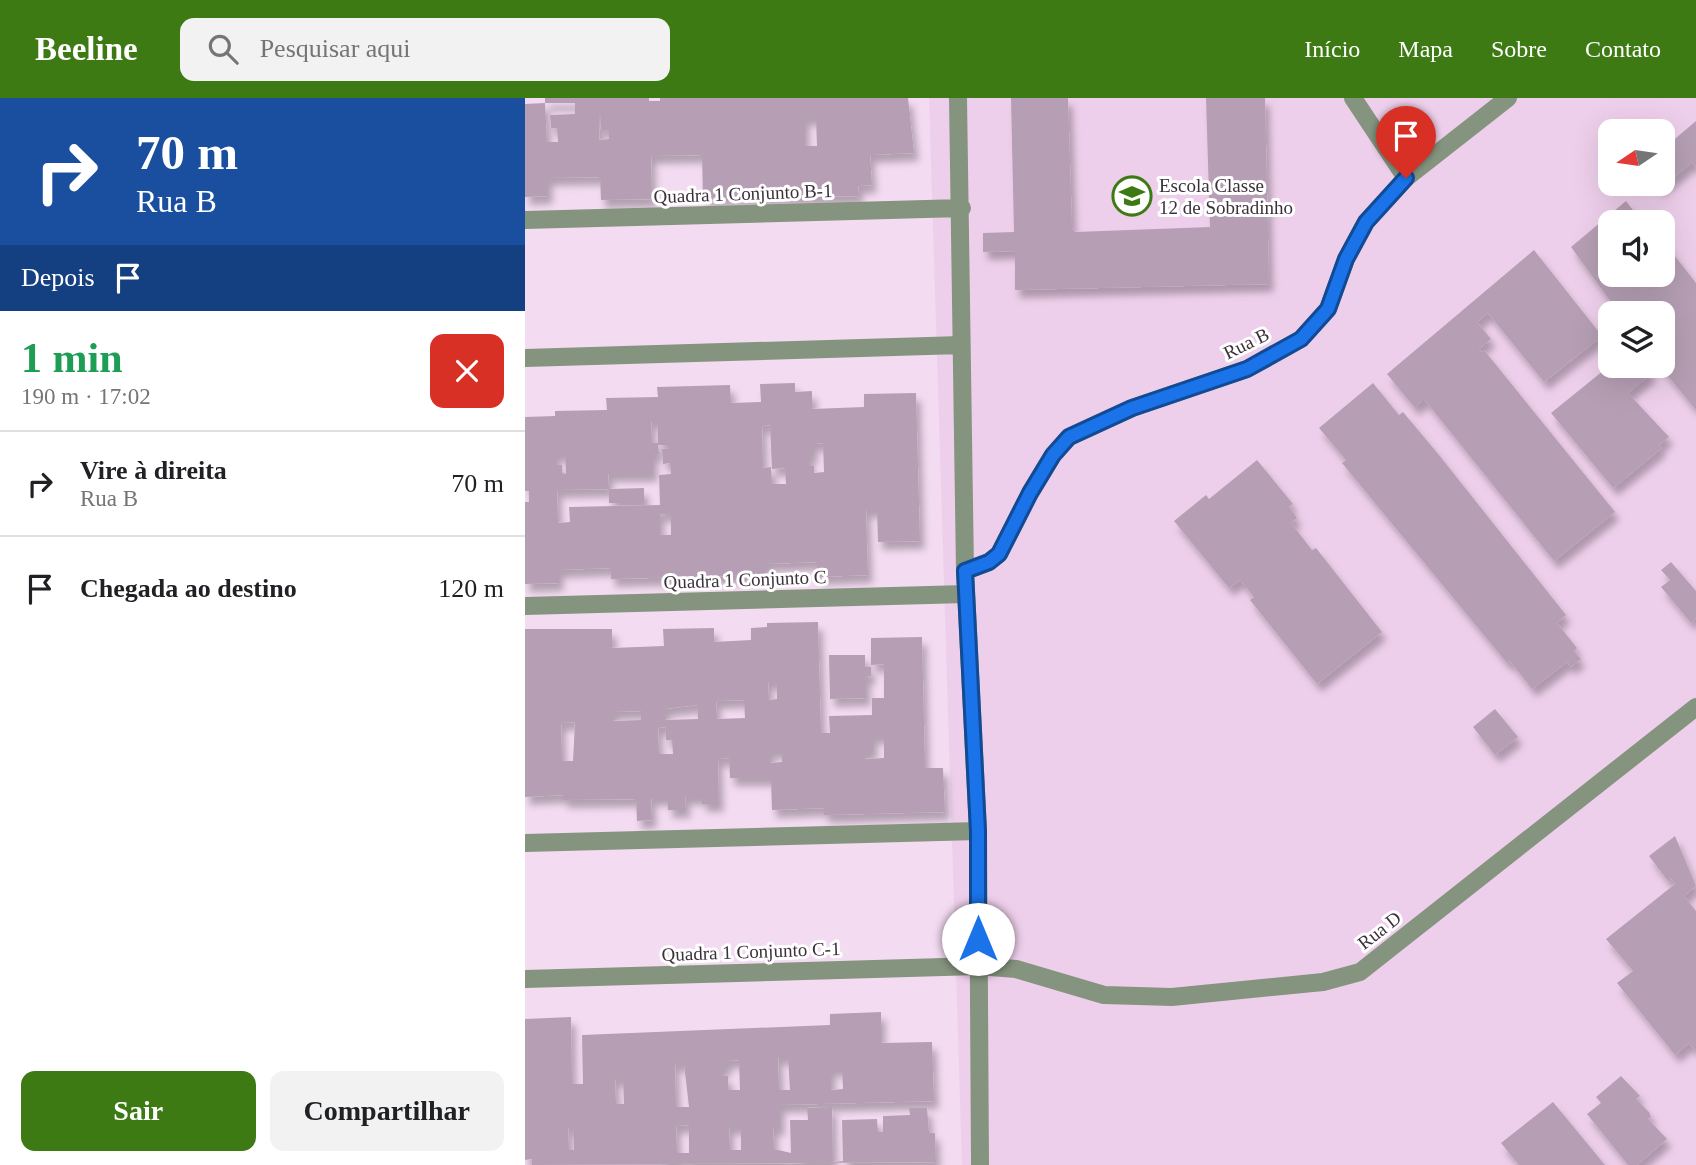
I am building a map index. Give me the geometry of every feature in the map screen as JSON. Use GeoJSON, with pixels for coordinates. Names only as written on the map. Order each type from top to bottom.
{"type":"FeatureCollection","features":[{"type":"Feature","properties":{"kind":"street"},"geometry":{"type":"LineString","coordinates":[[958,98],[963,208],[961,345],[965,571],[978,831],[980,1165]]}},
{"type":"Feature","properties":{"kind":"street"},"geometry":{"type":"LineString","coordinates":[[1353,98],[1406,178]]}},
{"type":"Feature","properties":{"kind":"street","name":"Rua B"},"geometry":{"type":"LineString","coordinates":[[965,571],[989,562],[999,554],[1030,493],[1053,455],[1069,437],[1132,408],[1247,369],[1301,339],[1328,309],[1346,259],[1366,222],[1406,178],[1508,98]]}},
{"type":"Feature","properties":{"kind":"street","name":"Quadra 1 Conjunto B-1"},"geometry":{"type":"LineString","coordinates":[[525,220],[963,208]]}},
{"type":"Feature","properties":{"kind":"street"},"geometry":{"type":"LineString","coordinates":[[525,358],[961,345]]}},
{"type":"Feature","properties":{"kind":"street","name":"Quadra 1 Conjunto C"},"geometry":{"type":"LineString","coordinates":[[525,606],[966,594]]}},
{"type":"Feature","properties":{"kind":"street","name":"Rua D"},"geometry":{"type":"LineString","coordinates":[[978,966],[1016,969],[1104,995],[1172,998],[1323,982],[1360,972],[1696,707]]}},
{"type":"Feature","properties":{"kind":"street"},"geometry":{"type":"LineString","coordinates":[[525,843],[978,831]]}},
{"type":"Feature","properties":{"kind":"street","name":"Quadra 1 Conjunto C-1"},"geometry":{"type":"LineString","coordinates":[[525,979],[978,966]]}},
{"type":"Feature","properties":{"kind":"shaded area"},"geometry":{"type":"Polygon","coordinates":[[[929,98],[1696,98],[1696,1165],[962,1165],[929,98]]]}},
{"type":"Feature","properties":{"kind":"building"},"geometry":{"type":"Polygon","coordinates":[[[545,98],[649,98],[649,101],[660,101],[660,98],[908,98],[914,153],[870,155],[872,185],[858,186],[859,196],[703,198],[702,155],[651,156],[652,199],[601,200],[600,177],[548,178],[548,196],[525,197],[525,104],[545,103],[545,98]],[[545,103],[547,142],[558,142],[557,128],[551,128],[550,115],[575,114],[575,103],[545,103]],[[600,112],[599,140],[609,139],[609,130],[601,130],[600,112]],[[805,118],[805,146],[817,146],[816,118],[805,118]]]}},
{"type":"Feature","properties":{"kind":"building"},"geometry":{"type":"Polygon","coordinates":[[[1011,98],[1068,98],[1072,228],[1075,232],[1210,227],[1206,98],[1265,98],[1269,284],[1015,290],[1015,251],[983,252],[983,233],[1014,232],[1011,98]]]}},
{"type":"Feature","properties":{"kind":"building"},"geometry":{"type":"Polygon","coordinates":[[[1696,121],[1696,167],[1692,162],[1675,176],[1675,139],[1696,121]]]}},
{"type":"Feature","properties":{"kind":"building"},"geometry":{"type":"Polygon","coordinates":[[[1626,201],[1633,210],[1615,210],[1626,201]]]}},
{"type":"Feature","properties":{"kind":"building"},"geometry":{"type":"Polygon","coordinates":[[[1598,224],[1598,284],[1571,247],[1598,224]]]}},
{"type":"Feature","properties":{"kind":"building"},"geometry":{"type":"Polygon","coordinates":[[[1534,250],[1598,331],[1598,339],[1544,382],[1488,313],[1477,322],[1491,339],[1479,349],[1482,352],[1484,350],[1615,512],[1554,561],[1424,399],[1415,408],[1387,374],[1534,250]]]}},
{"type":"Feature","properties":{"kind":"building"},"geometry":{"type":"Polygon","coordinates":[[[1675,256],[1696,283],[1696,410],[1670,378],[1675,378],[1675,301],[1610,301],[1600,287],[1675,287],[1675,256]]]}},
{"type":"Feature","properties":{"kind":"building"},"geometry":{"type":"Polygon","coordinates":[[[1598,375],[1598,378],[1646,378],[1628,393],[1669,437],[1659,445],[1662,448],[1613,488],[1551,413],[1598,375]]]}},
{"type":"Feature","properties":{"kind":"building"},"geometry":{"type":"Polygon","coordinates":[[[795,383],[795,392],[812,391],[812,409],[864,407],[864,394],[916,393],[920,541],[878,542],[877,510],[866,510],[868,575],[817,577],[816,562],[765,564],[765,575],[611,579],[610,568],[559,570],[559,583],[525,584],[525,502],[529,502],[529,491],[525,491],[525,417],[555,416],[555,411],[607,410],[606,398],[658,397],[657,387],[730,385],[731,403],[761,402],[760,384],[795,383]],[[651,421],[652,443],[658,443],[658,421],[651,421]],[[770,425],[762,426],[763,468],[771,467],[772,484],[786,484],[785,468],[772,469],[770,425]],[[823,443],[813,444],[813,456],[809,456],[809,466],[814,466],[814,473],[824,472],[823,443]],[[658,445],[659,454],[653,454],[653,474],[608,474],[609,489],[557,490],[558,523],[570,522],[569,507],[660,505],[659,475],[671,474],[670,463],[663,464],[662,449],[670,448],[670,445],[658,445]],[[556,454],[556,465],[562,465],[562,473],[566,474],[565,454],[556,454]],[[660,514],[660,535],[671,535],[671,514],[660,514]]]}},
{"type":"Feature","properties":{"kind":"building"},"geometry":{"type":"Polygon","coordinates":[[[1373,383],[1399,415],[1403,412],[1439,455],[1566,615],[1557,623],[1577,648],[1574,651],[1581,659],[1571,667],[1567,662],[1532,689],[1510,661],[1507,663],[1342,463],[1346,460],[1319,428],[1373,383]]]}},
{"type":"Feature","properties":{"kind":"building"},"geometry":{"type":"Polygon","coordinates":[[[1257,460],[1293,504],[1289,507],[1297,518],[1291,523],[1312,550],[1316,548],[1382,632],[1317,684],[1250,600],[1254,597],[1240,580],[1229,588],[1174,521],[1206,495],[1209,499],[1257,460]]]}},
{"type":"Feature","properties":{"kind":"building"},"geometry":{"type":"Polygon","coordinates":[[[644,488],[644,503],[609,503],[609,489],[644,488]]]}},
{"type":"Feature","properties":{"kind":"building"},"geometry":{"type":"Polygon","coordinates":[[[1671,562],[1696,591],[1696,618],[1691,623],[1661,587],[1670,580],[1661,570],[1671,562]]]}},
{"type":"Feature","properties":{"kind":"building"},"geometry":{"type":"Polygon","coordinates":[[[818,622],[821,733],[830,733],[829,716],[872,715],[872,698],[884,698],[884,664],[871,665],[871,638],[922,637],[925,768],[943,768],[945,812],[824,815],[824,808],[772,810],[771,778],[730,778],[729,758],[718,759],[719,804],[702,804],[702,797],[685,797],[686,810],[668,810],[668,798],[651,798],[652,820],[637,821],[636,799],[563,800],[563,795],[525,797],[525,629],[612,629],[612,648],[664,646],[663,629],[714,628],[714,642],[751,640],[751,628],[767,627],[767,623],[818,622]],[[768,682],[769,700],[777,699],[777,682],[768,682]],[[744,700],[716,701],[717,719],[745,718],[744,700]],[[697,705],[665,709],[665,720],[698,719],[697,705]],[[641,711],[613,712],[613,721],[641,720],[641,711]],[[575,722],[561,723],[562,761],[573,761],[575,722]],[[665,727],[658,728],[659,754],[673,754],[672,740],[666,740],[665,727]],[[873,736],[873,752],[865,752],[865,759],[884,758],[884,736],[873,736]],[[770,751],[770,763],[782,762],[782,751],[770,751]]]}},
{"type":"Feature","properties":{"kind":"building"},"geometry":{"type":"Polygon","coordinates":[[[829,655],[865,655],[865,667],[871,667],[871,676],[866,677],[866,698],[830,699],[829,655]]]}},
{"type":"Feature","properties":{"kind":"building"},"geometry":{"type":"Polygon","coordinates":[[[1495,709],[1518,737],[1495,755],[1473,727],[1495,709]]]}},
{"type":"Feature","properties":{"kind":"building"},"geometry":{"type":"Polygon","coordinates":[[[1675,836],[1696,886],[1684,896],[1696,911],[1696,1051],[1689,1043],[1675,1055],[1617,983],[1633,971],[1606,939],[1675,884],[1671,878],[1668,881],[1649,856],[1675,836]]]}},
{"type":"Feature","properties":{"kind":"building"},"geometry":{"type":"Polygon","coordinates":[[[881,1012],[881,1043],[932,1042],[934,1101],[780,1105],[780,1128],[773,1128],[774,1149],[791,1153],[790,1120],[808,1120],[807,1108],[832,1107],[833,1162],[843,1161],[842,1120],[877,1119],[878,1132],[883,1132],[883,1116],[910,1115],[909,1108],[927,1108],[929,1133],[935,1133],[936,1162],[532,1165],[532,1159],[525,1160],[525,1019],[571,1017],[572,1084],[583,1084],[582,1035],[830,1025],[830,1014],[881,1012]],[[778,1057],[779,1090],[790,1090],[788,1057],[778,1057]],[[739,1060],[727,1061],[727,1068],[721,1068],[721,1076],[728,1076],[728,1090],[740,1090],[739,1060]],[[675,1064],[676,1107],[689,1107],[684,1064],[675,1064]],[[831,1069],[831,1090],[843,1089],[842,1069],[831,1069]],[[615,1079],[616,1104],[624,1104],[623,1079],[615,1079]],[[689,1125],[676,1126],[677,1153],[689,1153],[689,1125]],[[568,1127],[569,1150],[574,1150],[573,1127],[568,1127]],[[729,1127],[730,1150],[741,1150],[741,1127],[729,1127]]]}},
{"type":"Feature","properties":{"kind":"building"},"geometry":{"type":"Polygon","coordinates":[[[1621,1076],[1640,1096],[1636,1099],[1649,1112],[1651,1117],[1648,1119],[1667,1139],[1637,1165],[1628,1165],[1587,1114],[1601,1103],[1596,1097],[1621,1076]]]}},
{"type":"Feature","properties":{"kind":"building"},"geometry":{"type":"Polygon","coordinates":[[[1553,1102],[1605,1165],[1519,1165],[1501,1143],[1553,1102]]]}},
{"type":"Feature","properties":{"kind":"place","name":"Escola Classe 12 de Sobradinho"},"geometry":{"type":"Point","coordinates":[1132,196]}},
{"type":"Feature","properties":{"kind":"route"},"geometry":{"type":"LineString","coordinates":[[978,939],[978,831],[965,571],[989,562],[999,554],[1030,493],[1053,455],[1069,437],[1095,422],[1247,369],[1301,339],[1328,309],[1346,259],[1366,222],[1406,178]]}}]}
